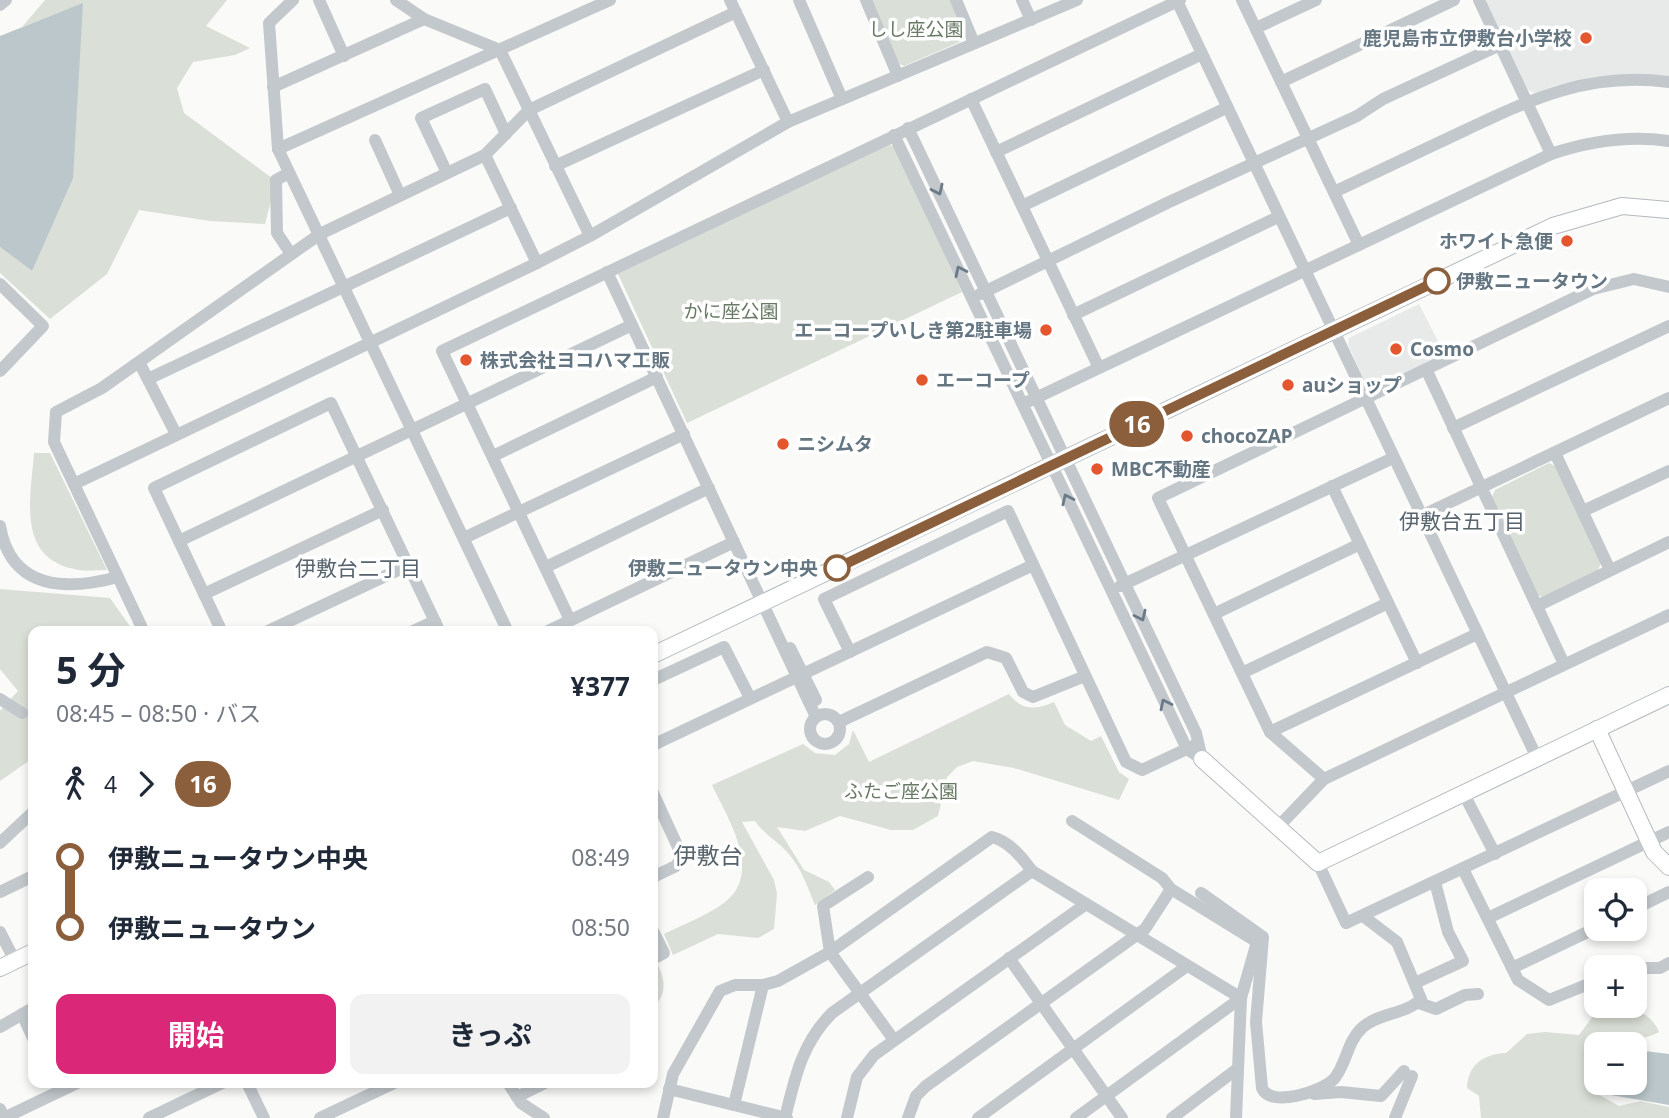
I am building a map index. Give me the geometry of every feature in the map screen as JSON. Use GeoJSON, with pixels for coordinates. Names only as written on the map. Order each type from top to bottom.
{"type":"FeatureCollection","features":[{"type":"Feature","properties":{"kind":"street"},"geometry":{"type":"LineString","coordinates":[[0,5],[6,0]]}},
{"type":"Feature","properties":{"kind":"street"},"geometry":{"type":"LineString","coordinates":[[293,0],[270,23],[278,149],[505,626]]}},
{"type":"Feature","properties":{"kind":"street"},"geometry":{"type":"LineString","coordinates":[[319,0],[344,56]]}},
{"type":"Feature","properties":{"kind":"street"},"geometry":{"type":"LineString","coordinates":[[396,0],[425,19],[500,50],[590,236]]}},
{"type":"Feature","properties":{"kind":"street"},"geometry":{"type":"LineString","coordinates":[[278,149],[610,0]]}},
{"type":"Feature","properties":{"kind":"street"},"geometry":{"type":"LineString","coordinates":[[799,0],[842,99]]}},
{"type":"Feature","properties":{"kind":"street"},"geometry":{"type":"LineString","coordinates":[[866,0],[898,76]]}},
{"type":"Feature","properties":{"kind":"street"},"geometry":{"type":"LineString","coordinates":[[956,0],[975,43]]}},
{"type":"Feature","properties":{"kind":"street"},"geometry":{"type":"LineString","coordinates":[[1022,0],[1031,20]]}},
{"type":"Feature","properties":{"kind":"street"},"geometry":{"type":"LineString","coordinates":[[74,484],[537,263],[590,236],[788,122],[1077,0]]}},
{"type":"Feature","properties":{"kind":"street"},"geometry":{"type":"LineString","coordinates":[[1242,0],[1359,245]]}},
{"type":"Feature","properties":{"kind":"street"},"geometry":{"type":"LineString","coordinates":[[1256,28],[1316,0]]}},
{"type":"Feature","properties":{"kind":"street"},"geometry":{"type":"LineString","coordinates":[[1281,82],[1454,0]]}},
{"type":"Feature","properties":{"kind":"street"},"geometry":{"type":"LineString","coordinates":[[1479,0],[1551,154]]}},
{"type":"Feature","properties":{"kind":"street"},"geometry":{"type":"LineString","coordinates":[[570,620],[442,351],[1178,1],[1392,458],[1537,758]]}},
{"type":"Feature","properties":{"kind":"street"},"geometry":{"type":"LineString","coordinates":[[141,626],[54,442],[56,412],[102,388],[320,234],[485,155],[529,110],[733,6],[788,122]]}},
{"type":"Feature","properties":{"kind":"street"},"geometry":{"type":"LineString","coordinates":[[273,87],[425,19]]}},
{"type":"Feature","properties":{"kind":"street"},"geometry":{"type":"LineString","coordinates":[[973,298],[1357,116],[1383,99],[1500,46]]}},
{"type":"Feature","properties":{"kind":"street"},"geometry":{"type":"LineString","coordinates":[[996,152],[1202,54]]}},
{"type":"Feature","properties":{"kind":"street"},"geometry":{"type":"LineString","coordinates":[[555,166],[764,70]]}},
{"type":"Feature","properties":{"kind":"street"},"geometry":{"type":"LineString","coordinates":[[1334,192],[1526,100],[1588,84],[1622,80],[1669,82]]}},
{"type":"Feature","properties":{"kind":"street"},"geometry":{"type":"LineString","coordinates":[[447,173],[421,118],[485,89],[506,134]]}},
{"type":"Feature","properties":{"kind":"street"},"geometry":{"type":"LineString","coordinates":[[971,99],[1099,368]]}},
{"type":"Feature","properties":{"kind":"street"},"geometry":{"type":"LineString","coordinates":[[1022,206],[1226,107]]}},
{"type":"Feature","properties":{"kind":"street"},"geometry":{"type":"LineString","coordinates":[[908,128],[1037,398],[1058,461],[1111,590],[1187,749]]}},
{"type":"Feature","properties":{"kind":"street"},"geometry":{"type":"LineString","coordinates":[[894,135],[1023,404],[1126,583],[1201,751],[1318,863],[1346,923],[1669,771]]}},
{"type":"Feature","properties":{"kind":"street"},"geometry":{"type":"LineString","coordinates":[[1023,404],[1551,154],[1578,145],[1625,138],[1669,141]]}},
{"type":"Feature","properties":{"kind":"street"},"geometry":{"type":"LineString","coordinates":[[375,140],[400,195]]}},
{"type":"Feature","properties":{"kind":"street"},"geometry":{"type":"LineString","coordinates":[[485,155],[537,263]]}},
{"type":"Feature","properties":{"kind":"street"},"geometry":{"type":"LineString","coordinates":[[289,173],[276,180],[277,233],[292,254]]}},
{"type":"Feature","properties":{"kind":"street"},"geometry":{"type":"LineString","coordinates":[[658,653],[1332,331],[1581,216],[1622,206],[1669,210]]}},
{"type":"Feature","properties":{"kind":"street"},"geometry":{"type":"LineString","coordinates":[[148,379],[511,208]]}},
{"type":"Feature","properties":{"kind":"street"},"geometry":{"type":"LineString","coordinates":[[1073,316],[1278,217]]}},
{"type":"Feature","properties":{"kind":"street"},"geometry":{"type":"LineString","coordinates":[[607,272],[763,603],[775,616],[819,716]]}},
{"type":"Feature","properties":{"kind":"street"},"geometry":{"type":"LineString","coordinates":[[1324,779],[1270,732],[1158,498],[1593,289],[1634,279],[1669,287]]}},
{"type":"Feature","properties":{"kind":"street"},"geometry":{"type":"LineString","coordinates":[[0,284],[43,326],[0,371]]}},
{"type":"Feature","properties":{"kind":"street"},"geometry":{"type":"LineString","coordinates":[[179,541],[632,325]]}},
{"type":"Feature","properties":{"kind":"street"},"geometry":{"type":"LineString","coordinates":[[1453,428],[1669,326]]}},
{"type":"Feature","properties":{"kind":"street"},"geometry":{"type":"LineString","coordinates":[[139,362],[176,434]]}},
{"type":"Feature","properties":{"kind":"street"},"geometry":{"type":"LineString","coordinates":[[1426,369],[1564,664]]}},
{"type":"Feature","properties":{"kind":"street"},"geometry":{"type":"LineString","coordinates":[[493,456],[657,377]]}},
{"type":"Feature","properties":{"kind":"street"},"geometry":{"type":"LineString","coordinates":[[1421,516],[1669,398]]}},
{"type":"Feature","properties":{"kind":"street"},"geometry":{"type":"LineString","coordinates":[[219,626],[154,488],[331,403],[437,626]]}},
{"type":"Feature","properties":{"kind":"street"},"geometry":{"type":"LineString","coordinates":[[464,538],[684,434]]}},
{"type":"Feature","properties":{"kind":"street"},"geometry":{"type":"LineString","coordinates":[[1555,453],[1610,570]]}},
{"type":"Feature","properties":{"kind":"street"},"geometry":{"type":"LineString","coordinates":[[1111,590],[1392,458]]}},
{"type":"Feature","properties":{"kind":"street"},"geometry":{"type":"LineString","coordinates":[[1583,511],[1669,471]]}},
{"type":"Feature","properties":{"kind":"street"},"geometry":{"type":"LineString","coordinates":[[1332,486],[1417,663]]}},
{"type":"Feature","properties":{"kind":"street"},"geometry":{"type":"LineString","coordinates":[[545,567],[709,488]]}},
{"type":"Feature","properties":{"kind":"street"},"geometry":{"type":"LineString","coordinates":[[204,594],[383,510]]}},
{"type":"Feature","properties":{"kind":"street"},"geometry":{"type":"LineString","coordinates":[[849,652],[824,599],[1007,511],[1131,767],[1142,770],[1187,749],[1201,751]]}},
{"type":"Feature","properties":{"kind":"street"},"geometry":{"type":"LineString","coordinates":[[0,526],[3,540],[13,558],[22,569],[41,581],[71,586],[118,577]]}},
{"type":"Feature","properties":{"kind":"street"},"geometry":{"type":"LineString","coordinates":[[558,626],[734,542]]}},
{"type":"Feature","properties":{"kind":"street"},"geometry":{"type":"LineString","coordinates":[[1537,606],[1669,542]]}},
{"type":"Feature","properties":{"kind":"street"},"geometry":{"type":"LineString","coordinates":[[1214,614],[1360,544]]}},
{"type":"Feature","properties":{"kind":"street"},"geometry":{"type":"LineString","coordinates":[[279,626],[409,565]]}},
{"type":"Feature","properties":{"kind":"street"},"geometry":{"type":"LineString","coordinates":[[658,743],[1033,565]]}},
{"type":"Feature","properties":{"kind":"street"},"geometry":{"type":"LineString","coordinates":[[1242,673],[1388,603]]}},
{"type":"Feature","properties":{"kind":"street"},"geometry":{"type":"LineString","coordinates":[[1279,827],[1324,779],[1669,615]]}},
{"type":"Feature","properties":{"kind":"street"},"geometry":{"type":"LineString","coordinates":[[1270,732],[1477,634]]}},
{"type":"Feature","properties":{"kind":"street"},"geometry":{"type":"LineString","coordinates":[[658,678],[724,647],[750,698]]}},
{"type":"Feature","properties":{"kind":"street"},"geometry":{"type":"LineString","coordinates":[[839,722],[987,652],[1006,658],[1023,692],[1033,697],[1085,676]]}},
{"type":"Feature","properties":{"kind":"street"},"geometry":{"type":"LineString","coordinates":[[1318,863],[1669,695]]}},
{"type":"Feature","properties":{"kind":"street"},"geometry":{"type":"LineString","coordinates":[[0,699],[22,713]]}},
{"type":"Feature","properties":{"kind":"street"},"geometry":{"type":"LineString","coordinates":[[832,715],[839,722],[837,738],[823,744],[811,734],[811,724],[819,716],[832,715]]}},
{"type":"Feature","properties":{"kind":"street"},"geometry":{"type":"LineString","coordinates":[[1597,729],[1654,852],[1669,867]]}},
{"type":"Feature","properties":{"kind":"street"},"geometry":{"type":"LineString","coordinates":[[1467,800],[1495,854]]}},
{"type":"Feature","properties":{"kind":"street"},"geometry":{"type":"LineString","coordinates":[[658,804],[682,856],[676,866],[658,875]]}},
{"type":"Feature","properties":{"kind":"street"},"geometry":{"type":"LineString","coordinates":[[0,843],[28,817]]}},
{"type":"Feature","properties":{"kind":"street"},"geometry":{"type":"LineString","coordinates":[[1072,821],[1162,878],[1171,890],[1260,942]]}},
{"type":"Feature","properties":{"kind":"street"},"geometry":{"type":"LineString","coordinates":[[1488,918],[1669,832]]}},
{"type":"Feature","properties":{"kind":"street"},"geometry":{"type":"LineString","coordinates":[[663,1118],[673,1074],[720,991],[736,985],[764,985],[789,977],[830,952],[992,838],[1020,855],[1032,871],[1241,998]]}},
{"type":"Feature","properties":{"kind":"street"},"geometry":{"type":"LineString","coordinates":[[1463,869],[1518,980],[1549,1000],[1584,986]]}},
{"type":"Feature","properties":{"kind":"street"},"geometry":{"type":"LineString","coordinates":[[669,1089],[785,1118],[799,1063],[810,1038],[832,1013],[1032,871]]}},
{"type":"Feature","properties":{"kind":"street"},"geometry":{"type":"LineString","coordinates":[[868,877],[822,906],[830,952],[894,1040]]}},
{"type":"Feature","properties":{"kind":"street"},"geometry":{"type":"LineString","coordinates":[[0,892],[28,878]]}},
{"type":"Feature","properties":{"kind":"street"},"geometry":{"type":"LineString","coordinates":[[1415,983],[1463,961],[1448,932],[1435,882]]}},
{"type":"Feature","properties":{"kind":"street"},"geometry":{"type":"LineString","coordinates":[[908,1118],[916,1096],[926,1086],[1145,929],[1171,890]]}},
{"type":"Feature","properties":{"kind":"street"},"geometry":{"type":"LineString","coordinates":[[1647,903],[1669,892]]}},
{"type":"Feature","properties":{"kind":"street"},"geometry":{"type":"LineString","coordinates":[[1201,893],[1255,930],[1260,942],[1256,1022],[1264,1094],[1271,1098],[1341,1092],[1381,1096],[1408,1074],[1395,1118]]}},
{"type":"Feature","properties":{"kind":"street"},"geometry":{"type":"LineString","coordinates":[[847,1118],[857,1077],[864,1064],[1086,904]]}},
{"type":"Feature","properties":{"kind":"street"},"geometry":{"type":"LineString","coordinates":[[1363,916],[1397,942],[1421,999],[1419,1003]]}},
{"type":"Feature","properties":{"kind":"street"},"geometry":{"type":"LineString","coordinates":[[0,932],[7,964],[28,954]]}},
{"type":"Feature","properties":{"kind":"street"},"geometry":{"type":"LineString","coordinates":[[1512,968],[1584,934]]}},
{"type":"Feature","properties":{"kind":"street"},"geometry":{"type":"LineString","coordinates":[[658,941],[664,953],[658,956]]}},
{"type":"Feature","properties":{"kind":"street"},"geometry":{"type":"LineString","coordinates":[[1237,1118],[1241,998],[1260,942]]}},
{"type":"Feature","properties":{"kind":"street"},"geometry":{"type":"LineString","coordinates":[[1009,958],[1122,1118]]}},
{"type":"Feature","properties":{"kind":"street"},"geometry":{"type":"LineString","coordinates":[[1647,968],[1660,968],[1669,964]]}},
{"type":"Feature","properties":{"kind":"street"},"geometry":{"type":"LineString","coordinates":[[978,1118],[1187,966]]}},
{"type":"Feature","properties":{"kind":"street"},"geometry":{"type":"LineString","coordinates":[[734,1105],[764,985]]}},
{"type":"Feature","properties":{"kind":"street"},"geometry":{"type":"LineString","coordinates":[[1302,1094],[1335,1078],[1351,1042],[1364,1026],[1419,1003],[1436,1009],[1465,995],[1478,994]]}},
{"type":"Feature","properties":{"kind":"street"},"geometry":{"type":"LineString","coordinates":[[1076,1118],[1241,998]]}},
{"type":"Feature","properties":{"kind":"street"},"geometry":{"type":"LineString","coordinates":[[0,1027],[28,1011]]}},
{"type":"Feature","properties":{"kind":"street"},"geometry":{"type":"LineString","coordinates":[[1172,1118],[1237,1069]]}},
{"type":"Feature","properties":{"kind":"street"},"geometry":{"type":"LineString","coordinates":[[0,1109],[4,1118],[57,1088]]}},
{"type":"Feature","properties":{"kind":"street"},"geometry":{"type":"LineString","coordinates":[[149,1118],[212,1088]]}},
{"type":"Feature","properties":{"kind":"street"},"geometry":{"type":"LineString","coordinates":[[249,1088],[264,1118]]}},
{"type":"Feature","properties":{"kind":"street"},"geometry":{"type":"LineString","coordinates":[[320,1118],[341,1114],[385,1088]]}},
{"type":"Feature","properties":{"kind":"street"},"geometry":{"type":"LineString","coordinates":[[511,1088],[517,1097],[544,1118]]}},
{"type":"Feature","properties":{"kind":"street"},"geometry":{"type":"LineString","coordinates":[[517,1097],[535,1088]]}},
{"type":"Feature","properties":{"kind":"shaded area","name":"鹿児島市立伊敷台小学校"},"geometry":{"type":"Polygon","coordinates":[[[1485,0],[1669,0],[1669,77],[1604,77],[1557,85],[1534,93],[1528,90],[1485,0]]]}},
{"type":"Feature","properties":{"kind":"shaded area"},"geometry":{"type":"Polygon","coordinates":[[[83,3],[73,178],[32,271],[0,247],[0,36],[83,3]]]}},
{"type":"Feature","properties":{"kind":"shaded area","name":"Cosmo"},"geometry":{"type":"Polygon","coordinates":[[[1419,304],[1445,355],[1372,389],[1367,387],[1348,344],[1349,338],[1419,304]]]}},
{"type":"Feature","properties":{"kind":"shaded area"},"geometry":{"type":"Polygon","coordinates":[[[1647,1051],[1669,1054],[1669,1105],[1611,1095],[1647,1095],[1647,1051]]]}},
{"type":"Feature","properties":{"kind":"green space"},"geometry":{"type":"Polygon","coordinates":[[[45,0],[227,0],[206,26],[250,48],[235,55],[193,62],[177,88],[184,113],[276,181],[265,224],[210,221],[139,210],[107,274],[50,319],[0,273],[0,247],[32,271],[82,4],[22,27],[45,0]]]}},
{"type":"Feature","properties":{"kind":"green space","name":"しし座公園"},"geometry":{"type":"Polygon","coordinates":[[[871,0],[950,0],[965,36],[962,41],[904,66],[898,63],[871,0]]]}},
{"type":"Feature","properties":{"kind":"green space","name":"かに座公園"},"geometry":{"type":"Polygon","coordinates":[[[889,144],[895,148],[962,292],[687,423],[618,274],[889,144]]]}},
{"type":"Feature","properties":{"kind":"green space"},"geometry":{"type":"Polygon","coordinates":[[[34,453],[50,453],[107,570],[74,569],[56,562],[43,552],[31,523],[34,453]]]}},
{"type":"Feature","properties":{"kind":"green space"},"geometry":{"type":"Polygon","coordinates":[[[1549,463],[1555,466],[1601,563],[1598,570],[1543,597],[1537,595],[1492,497],[1495,490],[1549,463]]]}},
{"type":"Feature","properties":{"kind":"green space"},"geometry":{"type":"Polygon","coordinates":[[[0,589],[110,598],[130,626],[28,626],[28,761],[0,781],[0,711],[18,691],[0,669],[0,589]]]}},
{"type":"Feature","properties":{"kind":"green space","name":"ふたご座公園"},"geometry":{"type":"Polygon","coordinates":[[[1009,694],[1024,706],[1041,707],[1054,702],[1065,725],[1091,741],[1101,736],[1119,772],[1129,779],[1119,800],[1014,768],[973,761],[957,767],[947,777],[938,816],[913,830],[891,830],[840,816],[805,831],[777,827],[804,870],[829,882],[835,890],[815,905],[800,870],[787,852],[755,821],[742,822],[774,880],[777,894],[774,929],[758,938],[718,934],[673,955],[664,934],[718,907],[733,895],[740,881],[740,849],[712,785],[803,744],[815,753],[835,755],[849,744],[853,730],[869,762],[1009,694]]]}},
{"type":"Feature","properties":{"kind":"green space"},"geometry":{"type":"Polygon","coordinates":[[[658,965],[664,986],[658,1002],[658,965]]]}},
{"type":"Feature","properties":{"kind":"green space"},"geometry":{"type":"Polygon","coordinates":[[[1647,1016],[1659,1032],[1647,1036],[1647,1032],[1584,1032],[1584,1095],[1600,1095],[1619,1106],[1641,1101],[1669,1107],[1669,1118],[1481,1118],[1479,1096],[1467,1088],[1470,1073],[1479,1062],[1484,1058],[1506,1053],[1527,1034],[1545,1032],[1579,1035],[1592,1018],[1647,1016]]]}},
{"type":"Feature","properties":{"kind":"bus line","name":"16"},"geometry":{"type":"LineString","coordinates":[[837,568],[1437,281]]}},
{"type":"Feature","properties":{"kind":"place","name":"鹿児島市立伊敷台小学校"},"geometry":{"type":"Point","coordinates":[1586,38]}},
{"type":"Feature","properties":{"kind":"place","name":"ホワイト急便"},"geometry":{"type":"Point","coordinates":[1567,241]}},
{"type":"Feature","properties":{"kind":"place","name":"伊敷ニュータウン"},"geometry":{"type":"Point","coordinates":[1437,281]}},
{"type":"Feature","properties":{"kind":"place","name":"エーコープいしき第2駐車場"},"geometry":{"type":"Point","coordinates":[1046,330]}},
{"type":"Feature","properties":{"kind":"place","name":"Cosmo"},"geometry":{"type":"Point","coordinates":[1396,349]}},
{"type":"Feature","properties":{"kind":"place","name":"株式会社ヨコハマ工販"},"geometry":{"type":"Point","coordinates":[466,360]}},
{"type":"Feature","properties":{"kind":"place","name":"エーコープ"},"geometry":{"type":"Point","coordinates":[922,380]}},
{"type":"Feature","properties":{"kind":"place","name":"auショップ"},"geometry":{"type":"Point","coordinates":[1288,385]}},
{"type":"Feature","properties":{"kind":"place","name":"chocoZAP"},"geometry":{"type":"Point","coordinates":[1187,436]}},
{"type":"Feature","properties":{"kind":"place","name":"ニシムタ"},"geometry":{"type":"Point","coordinates":[783,444]}},
{"type":"Feature","properties":{"kind":"place","name":"MBC不動産"},"geometry":{"type":"Point","coordinates":[1097,469]}},
{"type":"Feature","properties":{"kind":"place","name":"伊敷ニュータウン中央"},"geometry":{"type":"Point","coordinates":[837,568]}},
{"type":"Feature","properties":{"kind":"district","name":"伊敷台五丁目"},"geometry":{"type":"Point","coordinates":[1462,521]}},
{"type":"Feature","properties":{"kind":"district","name":"伊敷台二丁目"},"geometry":{"type":"Point","coordinates":[358,568]}},
{"type":"Feature","properties":{"kind":"district","name":"伊敷台"},"geometry":{"type":"Point","coordinates":[708,855]}}]}
